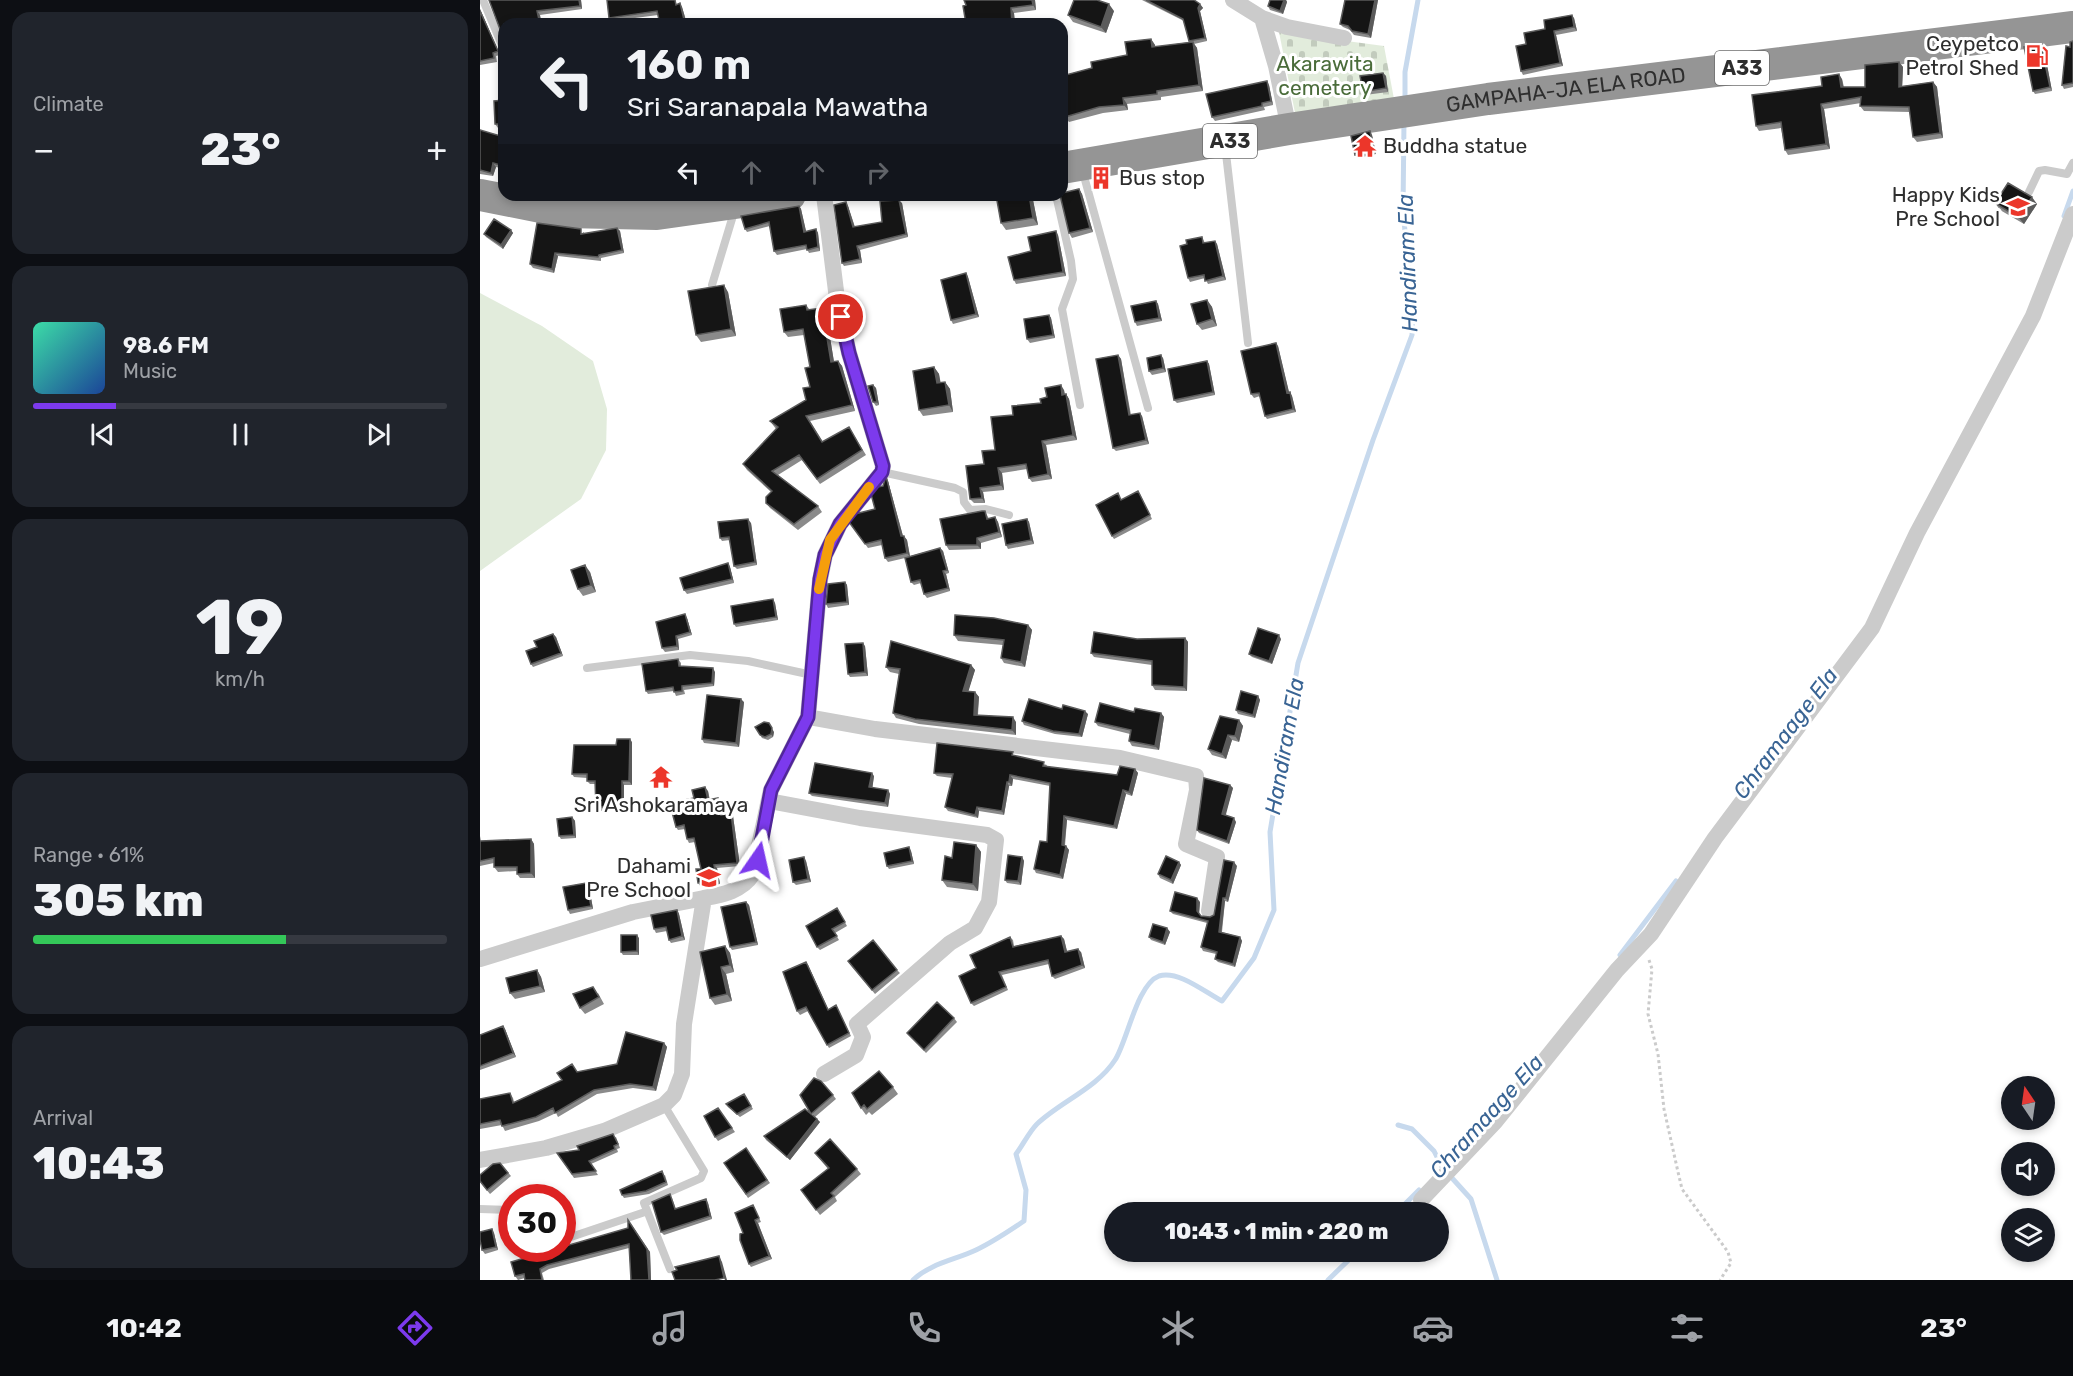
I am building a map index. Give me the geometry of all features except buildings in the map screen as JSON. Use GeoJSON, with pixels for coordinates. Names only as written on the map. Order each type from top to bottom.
{"type":"FeatureCollection","features":[{"type":"Feature","properties":{"kind":"highway","name":"GAMPAHA-JA ELA ROAD"},"geometry":{"type":"LineString","coordinates":[[1071,167],[1225,142],[1289,129],[1512,96],[2073,27]]}},
{"type":"Feature","properties":{"kind":"highway"},"geometry":{"type":"LineString","coordinates":[[480,195],[498,199]]}},
{"type":"Feature","properties":{"kind":"highway"},"geometry":{"type":"LineString","coordinates":[[510,201],[566,212],[648,209],[750,201]]}},
{"type":"Feature","properties":{"kind":"street"},"geometry":{"type":"LineString","coordinates":[[1233,0],[1262,18],[1287,27],[1344,38]]}},
{"type":"Feature","properties":{"kind":"street"},"geometry":{"type":"LineString","coordinates":[[1262,18],[1276,66],[1289,129]]}},
{"type":"Feature","properties":{"kind":"street"},"geometry":{"type":"LineString","coordinates":[[480,959],[633,912],[721,895],[747,885],[758,860],[775,779],[808,717],[820,579],[830,540],[882,472],[883,460],[849,353],[837,299],[825,201]]}},
{"type":"Feature","properties":{"kind":"street"},"geometry":{"type":"LineString","coordinates":[[1421,1200],[1495,1122],[1651,934],[1715,838],[1872,628],[1917,532],[2033,316],[2073,214]]}},
{"type":"Feature","properties":{"kind":"street"},"geometry":{"type":"LineString","coordinates":[[808,717],[874,729],[1120,758],[1196,776],[1197,790],[1186,844],[1217,857],[1209,910]]}},
{"type":"Feature","properties":{"kind":"street"},"geometry":{"type":"LineString","coordinates":[[769,801],[860,818],[987,835],[996,840],[989,902],[975,928],[950,943],[858,1024],[863,1037],[856,1055],[824,1074]]}},
{"type":"Feature","properties":{"kind":"street"},"geometry":{"type":"LineString","coordinates":[[480,1160],[570,1142],[604,1131],[664,1105],[674,1095],[682,1074],[684,1024],[704,898]]}},
{"type":"Feature","properties":{"kind":"lane"},"geometry":{"type":"LineString","coordinates":[[483,0],[498,36]]}},
{"type":"Feature","properties":{"kind":"lane"},"geometry":{"type":"LineString","coordinates":[[1225,142],[1248,343]]}},
{"type":"Feature","properties":{"kind":"lane"},"geometry":{"type":"LineString","coordinates":[[2029,192],[2039,171],[2067,174],[2073,163]]}},
{"type":"Feature","properties":{"kind":"lane"},"geometry":{"type":"LineString","coordinates":[[1071,167],[1148,408]]}},
{"type":"Feature","properties":{"kind":"lane"},"geometry":{"type":"LineString","coordinates":[[1057,201],[1073,279],[1062,309],[1080,405]]}},
{"type":"Feature","properties":{"kind":"lane"},"geometry":{"type":"LineString","coordinates":[[711,285],[737,203]]}},
{"type":"Feature","properties":{"kind":"lane"},"geometry":{"type":"LineString","coordinates":[[882,472],[955,488],[963,492],[964,502],[970,510],[986,509],[1009,515]]}},
{"type":"Feature","properties":{"kind":"lane"},"geometry":{"type":"LineString","coordinates":[[587,668],[690,655],[748,661],[813,675]]}},
{"type":"Feature","properties":{"kind":"lane"},"geometry":{"type":"LineString","coordinates":[[664,1105],[704,1171],[701,1178],[644,1203],[645,1212],[670,1269]]}},
{"type":"Feature","properties":{"kind":"lane"},"geometry":{"type":"LineString","coordinates":[[480,1209],[498,1210]]}},
{"type":"Feature","properties":{"kind":"lane"},"geometry":{"type":"LineString","coordinates":[[576,1235],[645,1212]]}},
{"type":"Feature","properties":{"kind":"path"},"geometry":{"type":"LineString","coordinates":[[1636,950],[1648,958],[1652,969],[1648,1014],[1658,1054],[1664,1109],[1682,1189],[1728,1252],[1731,1263],[1720,1280]]}},
{"type":"Feature","properties":{"kind":"green space","name":"Akarawita cemetery"},"geometry":{"type":"Polygon","coordinates":[[[1279,32],[1384,46],[1394,99],[1296,118],[1279,32]]]}},
{"type":"Feature","properties":{"kind":"green space"},"geometry":{"type":"Polygon","coordinates":[[[480,293],[542,326],[593,361],[607,409],[606,450],[581,499],[480,571],[480,293]]]}},
{"type":"Feature","properties":{"kind":"waterway","name":"Handiram Ela"},"geometry":{"type":"LineString","coordinates":[[1405,102],[1405,72],[1418,0]]}},
{"type":"Feature","properties":{"kind":"waterway","name":"Handiram Ela"},"geometry":{"type":"LineString","coordinates":[[913,1280],[935,1266],[982,1247],[1024,1221],[1026,1190],[1016,1154],[1037,1124],[1098,1079],[1115,1060],[1139,1001],[1151,981],[1159,976],[1175,976],[1192,983],[1222,1001],[1254,958],[1274,910],[1270,832],[1298,663],[1373,440],[1412,335],[1413,311],[1403,211],[1404,121]]}},
{"type":"Feature","properties":{"kind":"waterway","name":"Chramaage Ela"},"geometry":{"type":"LineString","coordinates":[[2064,216],[2073,191]]}},
{"type":"Feature","properties":{"kind":"waterway","name":"Chramaage Ela"},"geometry":{"type":"LineString","coordinates":[[1620,955],[1676,881]]}},
{"type":"Feature","properties":{"kind":"waterway","name":"Chramaage Ela"},"geometry":{"type":"LineString","coordinates":[[1463,1144],[1508,1093]]}},
{"type":"Feature","properties":{"kind":"waterway"},"geometry":{"type":"LineString","coordinates":[[1398,1125],[1412,1129],[1434,1151],[1442,1167],[1471,1199],[1497,1280]]}},
{"type":"Feature","properties":{"kind":"waterway","name":"Chramaage Ela"},"geometry":{"type":"LineString","coordinates":[[1407,1202],[1419,1190]]}},
{"type":"Feature","properties":{"kind":"waterway","name":"Chramaage Ela"},"geometry":{"type":"LineString","coordinates":[[1328,1280],[1347,1262]]}},
{"type":"Feature","properties":{"kind":"slow traffic"},"geometry":{"type":"LineString","coordinates":[[819,589],[830,540],[869,487]]}},
{"type":"Feature","properties":{"kind":"place","name":"Ceypetco Petrol Shed"},"geometry":{"type":"Point","coordinates":[2037,56]}},
{"type":"Feature","properties":{"kind":"place","name":"Buddha statue"},"geometry":{"type":"Point","coordinates":[1365,146]}},
{"type":"Feature","properties":{"kind":"place","name":"Bus stop"},"geometry":{"type":"Point","coordinates":[1101,178]}},
{"type":"Feature","properties":{"kind":"place","name":"Happy Kids Pre School"},"geometry":{"type":"Point","coordinates":[2018,207]}},
{"type":"Feature","properties":{"kind":"place","name":"Sri Ashokaramaya"},"geometry":{"type":"Point","coordinates":[661,777]}},
{"type":"Feature","properties":{"kind":"place","name":"Dahami Pre School"},"geometry":{"type":"Point","coordinates":[709,878]}},
{"type":"Feature","properties":{"kind":"route"},"geometry":{"type":"LineString","coordinates":[[758,860],[771,790],[808,717],[820,579],[825,555],[830,540],[840,524],[882,472],[883,466],[849,353],[841,317]]}}]}
